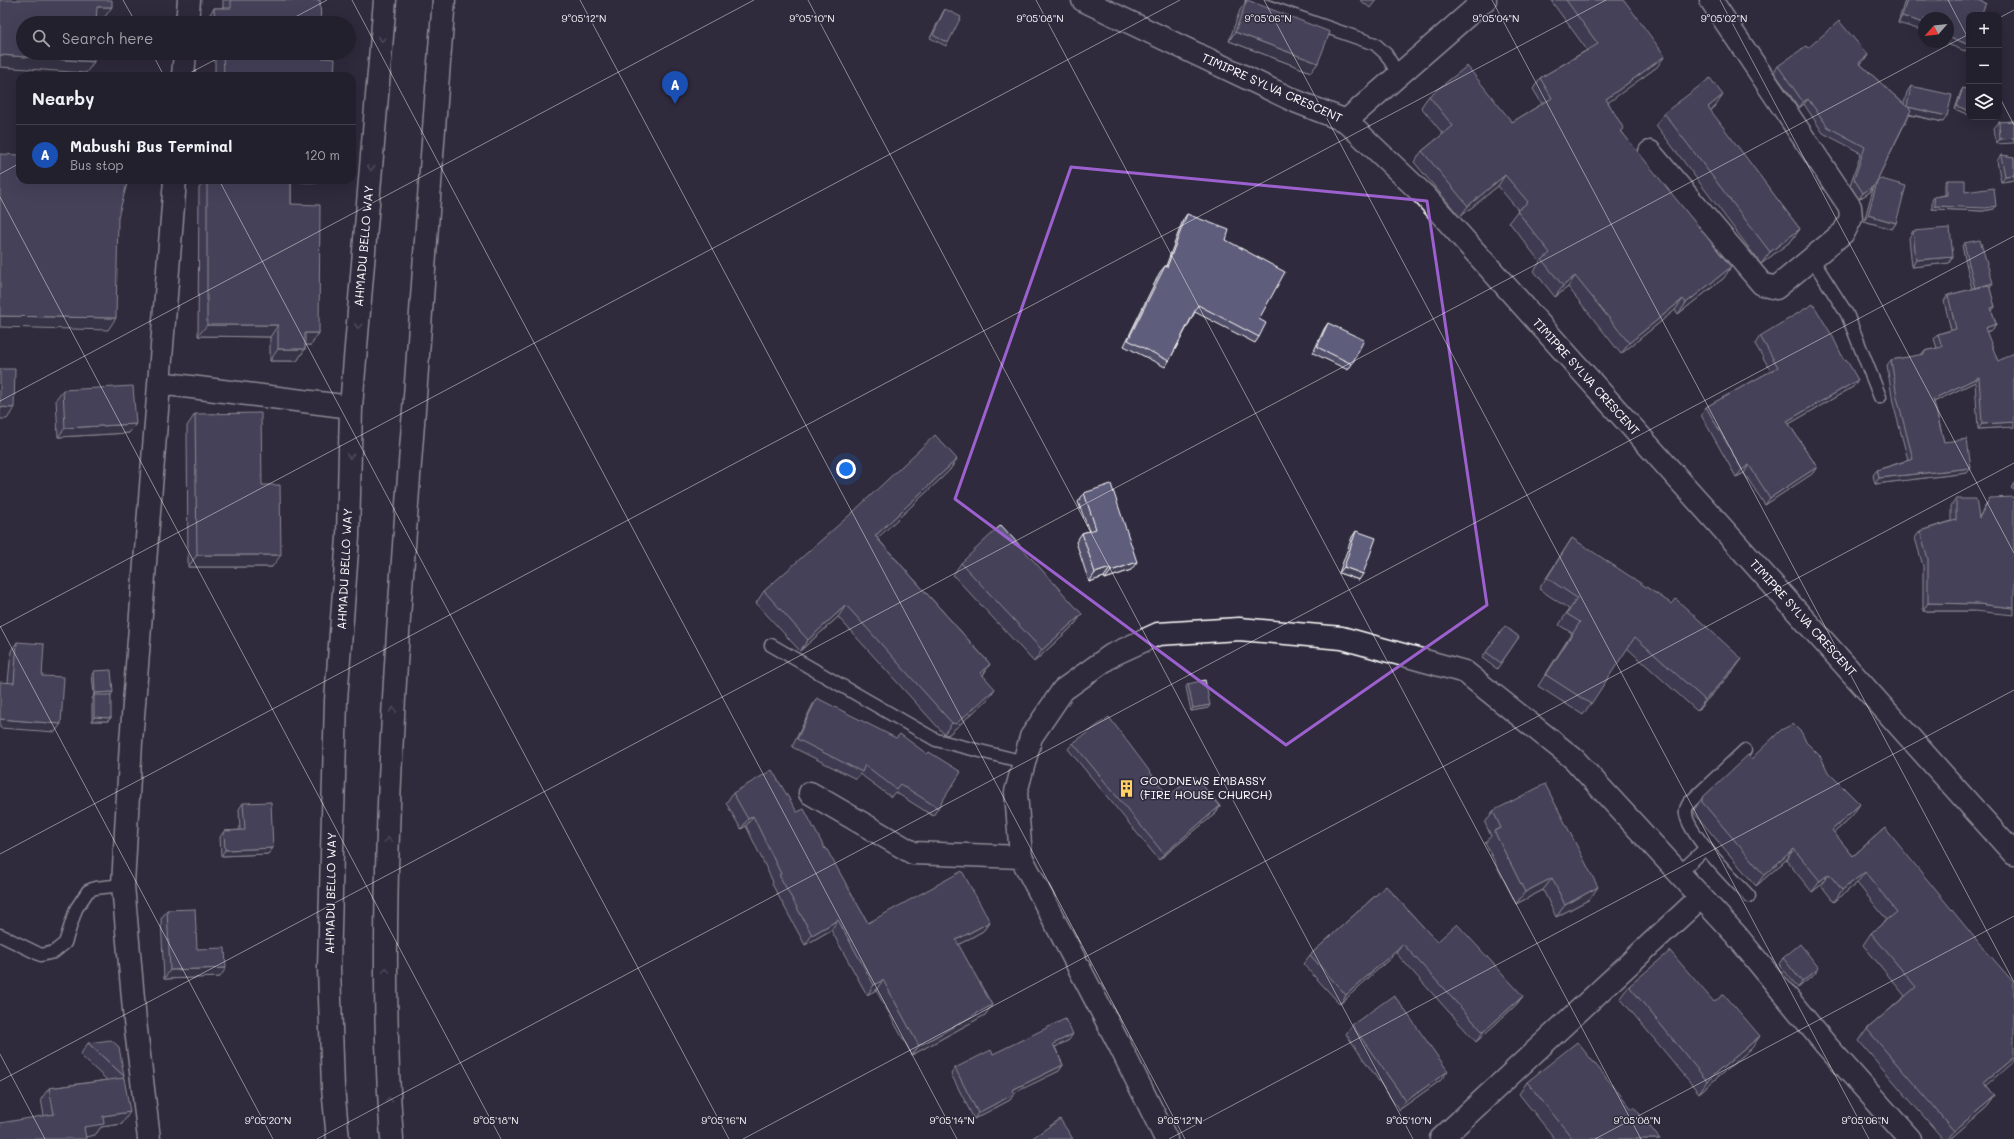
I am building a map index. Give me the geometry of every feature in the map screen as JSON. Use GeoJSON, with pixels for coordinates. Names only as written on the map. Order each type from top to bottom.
{"type":"FeatureCollection","features":[{"type":"Feature","properties":{"kind":"street"},"geometry":{"type":"LineString","coordinates":[[188,16],[189,0]]}},
{"type":"Feature","properties":{"kind":"street","name":"AHMADU BELLO WAY"},"geometry":{"type":"LineString","coordinates":[[338,1139],[333,1088],[329,968],[336,700],[348,537],[351,407],[385,0]]}},
{"type":"Feature","properties":{"kind":"street"},"geometry":{"type":"LineString","coordinates":[[392,1139],[388,1098],[385,944],[389,784],[396,636],[415,395],[429,181],[444,0]]}},
{"type":"Feature","properties":{"kind":"street","name":"TIMIPRE SYLVA CRESCENT"},"geometry":{"type":"LineString","coordinates":[[1083,0],[1295,101],[1346,121],[1425,196],[2014,854]]}},
{"type":"Feature","properties":{"kind":"street"},"geometry":{"type":"LineString","coordinates":[[1346,121],[1486,0]]}},
{"type":"Feature","properties":{"kind":"street"},"geometry":{"type":"LineString","coordinates":[[1650,152],[1762,284],[1776,288],[1844,232],[1851,218],[1850,207],[1711,0]]}},
{"type":"Feature","properties":{"kind":"street"},"geometry":{"type":"LineString","coordinates":[[183,72],[184,60]]}},
{"type":"Feature","properties":{"kind":"street"},"geometry":{"type":"LineString","coordinates":[[149,1139],[135,1021],[124,885],[131,742],[175,184]]}},
{"type":"Feature","properties":{"kind":"street"},"geometry":{"type":"LineString","coordinates":[[159,383],[351,407]]}},
{"type":"Feature","properties":{"kind":"street"},"geometry":{"type":"LineString","coordinates":[[1166,1139],[1121,1048],[1021,858],[1016,792],[1031,736],[1063,690],[1112,655],[1158,634],[1239,629],[1342,638],[1465,672],[1574,758],[1736,936],[1826,1045],[1910,1139]]}},
{"type":"Feature","properties":{"kind":"street"},"geometry":{"type":"LineString","coordinates":[[810,793],[914,853],[1021,858]]}},
{"type":"Feature","properties":{"kind":"street"},"geometry":{"type":"LineString","coordinates":[[1440,1139],[1701,897]]}},
{"type":"Feature","properties":{"kind":"lane"},"geometry":{"type":"LineString","coordinates":[[1252,1],[1375,44],[1386,54],[1395,69],[1388,84]]}},
{"type":"Feature","properties":{"kind":"lane"},"geometry":{"type":"LineString","coordinates":[[1812,259],[1847,314],[1880,397]]}},
{"type":"Feature","properties":{"kind":"lane"},"geometry":{"type":"LineString","coordinates":[[771,645],[936,740],[1024,762]]}},
{"type":"Feature","properties":{"kind":"lane"},"geometry":{"type":"LineString","coordinates":[[1745,750],[1686,807],[1686,814],[1689,825],[1706,848],[1748,896]]}},
{"type":"Feature","properties":{"kind":"lane"},"geometry":{"type":"LineString","coordinates":[[1678,873],[1706,848]]}},
{"type":"Feature","properties":{"kind":"lane"},"geometry":{"type":"LineString","coordinates":[[0,935],[41,955],[54,952],[65,943],[76,909],[88,891],[95,888],[124,885]]}},
{"type":"Feature","properties":{"kind":"highlighted area"},"geometry":{"type":"Polygon","coordinates":[[[1071,167],[1427,201],[1487,605],[1286,745],[955,499],[1071,167]]]}},
{"type":"Feature","properties":{"kind":"building"},"geometry":{"type":"Polygon","coordinates":[[[0,0],[112,0],[112,7],[97,7],[96,16],[16,16],[16,56],[0,55],[0,0]]]}},
{"type":"Feature","properties":{"kind":"building"},"geometry":{"type":"Polygon","coordinates":[[[231,0],[320,0],[321,16],[215,16],[214,8],[231,8],[231,0]]]}},
{"type":"Feature","properties":{"kind":"building"},"geometry":{"type":"Polygon","coordinates":[[[1247,0],[1330,32],[1318,63],[1235,32],[1247,0]]]}},
{"type":"Feature","properties":{"kind":"building"},"geometry":{"type":"Polygon","coordinates":[[[1566,0],[1624,0],[1665,56],[1606,99],[1624,129],[1621,131],[1731,267],[1686,303],[1683,299],[1629,343],[1575,276],[1563,286],[1542,260],[1550,253],[1517,211],[1528,202],[1505,175],[1468,206],[1422,151],[1453,126],[1429,96],[1467,66],[1512,122],[1552,98],[1540,78],[1598,44],[1566,0]]]}},
{"type":"Feature","properties":{"kind":"building"},"geometry":{"type":"Polygon","coordinates":[[[1907,0],[1978,0],[1986,3],[1982,12],[1966,12],[1966,44],[1954,39],[1954,12],[1918,12],[1918,21],[1902,16],[1907,0]]]}},
{"type":"Feature","properties":{"kind":"building"},"geometry":{"type":"Polygon","coordinates":[[[945,9],[961,17],[948,43],[933,35],[945,9]]]}},
{"type":"Feature","properties":{"kind":"building"},"geometry":{"type":"Polygon","coordinates":[[[1839,21],[1868,55],[1859,63],[1907,107],[1911,86],[1952,95],[1947,116],[1908,107],[1911,110],[1878,178],[1906,186],[1896,223],[1868,215],[1878,179],[1874,186],[1863,193],[1854,179],[1865,147],[1828,127],[1808,99],[1803,102],[1778,66],[1806,46],[1808,48],[1839,21]]]}},
{"type":"Feature","properties":{"kind":"building"},"geometry":{"type":"Polygon","coordinates":[[[67,60],[94,60],[94,62],[67,60]]]}},
{"type":"Feature","properties":{"kind":"building"},"geometry":{"type":"Polygon","coordinates":[[[223,60],[335,60],[334,72],[224,72],[223,60]]]}},
{"type":"Feature","properties":{"kind":"building"},"geometry":{"type":"Polygon","coordinates":[[[1710,78],[1723,95],[1708,107],[1800,229],[1770,252],[1664,113],[1710,78]]]}},
{"type":"Feature","properties":{"kind":"building"},"geometry":{"type":"Polygon","coordinates":[[[1963,88],[1966,89],[1966,110],[1957,106],[1963,88]]]}},
{"type":"Feature","properties":{"kind":"building"},"geometry":{"type":"Polygon","coordinates":[[[2014,121],[2014,138],[2000,139],[1999,122],[2014,121]]]}},
{"type":"Feature","properties":{"kind":"building"},"geometry":{"type":"Polygon","coordinates":[[[0,154],[16,155],[16,184],[127,184],[118,217],[116,318],[0,316],[0,154]]]}},
{"type":"Feature","properties":{"kind":"building"},"geometry":{"type":"Polygon","coordinates":[[[2001,155],[2014,157],[2014,175],[2005,176],[2001,155]]]}},
{"type":"Feature","properties":{"kind":"building"},"geometry":{"type":"Polygon","coordinates":[[[1947,180],[1965,180],[1965,192],[1994,188],[1996,206],[1986,208],[1935,206],[1934,197],[1947,195],[1947,180]]]}},
{"type":"Feature","properties":{"kind":"building"},"geometry":{"type":"Polygon","coordinates":[[[207,184],[291,184],[291,204],[320,205],[319,333],[305,333],[305,349],[278,349],[278,325],[207,325],[207,184]]]}},
{"type":"Feature","properties":{"kind":"building"},"geometry":{"type":"Polygon","coordinates":[[[1187,214],[1229,230],[1226,240],[1285,272],[1259,319],[1266,323],[1259,337],[1198,305],[1169,361],[1128,340],[1165,266],[1167,267],[1187,214]]]}},
{"type":"Feature","properties":{"kind":"building"},"geometry":{"type":"Polygon","coordinates":[[[1950,228],[1953,257],[1916,260],[1913,231],[1950,228]]]}},
{"type":"Feature","properties":{"kind":"building"},"geometry":{"type":"Polygon","coordinates":[[[1980,240],[1993,283],[1975,288],[1964,243],[1980,240]]]}},
{"type":"Feature","properties":{"kind":"building"},"geometry":{"type":"Polygon","coordinates":[[[1989,285],[1995,307],[1991,308],[1996,324],[1985,328],[1998,361],[2014,353],[2014,422],[1982,424],[1979,377],[1933,399],[1944,442],[1967,439],[1971,468],[1879,478],[1877,470],[1913,459],[1897,397],[1891,360],[1924,354],[1924,351],[1942,347],[1938,334],[1956,329],[1948,295],[1989,285]]]}},
{"type":"Feature","properties":{"kind":"building"},"geometry":{"type":"Polygon","coordinates":[[[1813,304],[1833,337],[1844,360],[1846,359],[1858,380],[1787,421],[1817,467],[1770,498],[1749,465],[1742,470],[1706,407],[1778,367],[1760,336],[1813,304]]]}},
{"type":"Feature","properties":{"kind":"building"},"geometry":{"type":"Polygon","coordinates":[[[1328,323],[1364,340],[1352,364],[1317,347],[1328,323]]]}},
{"type":"Feature","properties":{"kind":"building"},"geometry":{"type":"Polygon","coordinates":[[[0,369],[15,369],[14,408],[0,407],[0,369]]]}},
{"type":"Feature","properties":{"kind":"building"},"geometry":{"type":"Polygon","coordinates":[[[133,386],[136,424],[65,428],[63,390],[133,386]]]}},
{"type":"Feature","properties":{"kind":"building"},"geometry":{"type":"Polygon","coordinates":[[[261,413],[262,485],[280,485],[281,555],[197,555],[195,414],[261,413]]]}},
{"type":"Feature","properties":{"kind":"building"},"geometry":{"type":"Polygon","coordinates":[[[935,435],[957,459],[875,536],[990,664],[981,673],[995,689],[956,724],[952,723],[846,605],[808,640],[764,591],[853,512],[935,435]]]}},
{"type":"Feature","properties":{"kind":"building"},"geometry":{"type":"Polygon","coordinates":[[[1111,484],[1137,562],[1111,571],[1110,568],[1095,573],[1082,533],[1096,529],[1084,493],[1111,484]]]}},
{"type":"Feature","properties":{"kind":"building"},"geometry":{"type":"Polygon","coordinates":[[[2014,497],[2014,608],[1979,604],[1928,603],[1928,559],[1920,531],[1956,520],[1956,499],[1976,499],[1979,518],[1990,498],[2014,497]]]}},
{"type":"Feature","properties":{"kind":"building"},"geometry":{"type":"Polygon","coordinates":[[[1001,525],[1082,614],[1042,650],[961,563],[1001,525]]]}},
{"type":"Feature","properties":{"kind":"building"},"geometry":{"type":"Polygon","coordinates":[[[1356,531],[1376,538],[1363,574],[1344,567],[1356,531]]]}},
{"type":"Feature","properties":{"kind":"building"},"geometry":{"type":"Polygon","coordinates":[[[1572,538],[1672,604],[1676,599],[1742,659],[1705,700],[1635,637],[1591,704],[1546,675],[1580,622],[1567,614],[1577,598],[1547,578],[1572,538]]]}},
{"type":"Feature","properties":{"kind":"building"},"geometry":{"type":"Polygon","coordinates":[[[1505,626],[1519,637],[1501,663],[1486,652],[1505,626]]]}},
{"type":"Feature","properties":{"kind":"building"},"geometry":{"type":"Polygon","coordinates":[[[17,642],[44,644],[42,676],[64,677],[61,724],[0,719],[0,682],[14,683],[17,642]]]}},
{"type":"Feature","properties":{"kind":"building"},"geometry":{"type":"Polygon","coordinates":[[[111,670],[113,692],[95,693],[94,671],[111,670]]]}},
{"type":"Feature","properties":{"kind":"building"},"geometry":{"type":"Polygon","coordinates":[[[1205,680],[1210,705],[1193,708],[1188,684],[1205,680]]]}},
{"type":"Feature","properties":{"kind":"building"},"geometry":{"type":"Polygon","coordinates":[[[94,695],[111,695],[111,718],[94,717],[94,695]]]}},
{"type":"Feature","properties":{"kind":"building"},"geometry":{"type":"Polygon","coordinates":[[[817,698],[896,738],[900,734],[927,754],[929,752],[961,772],[938,808],[900,784],[896,789],[865,765],[862,772],[797,739],[817,698]]]}},
{"type":"Feature","properties":{"kind":"building","name":"GOODNEWS EMBASSY (FIRE HOUSE CHURCH)"},"geometry":{"type":"Polygon","coordinates":[[[1109,717],[1168,796],[1195,776],[1220,806],[1164,854],[1073,743],[1109,717]]]}},
{"type":"Feature","properties":{"kind":"building"},"geometry":{"type":"Polygon","coordinates":[[[1793,724],[1802,733],[1806,742],[1821,757],[1828,772],[1860,804],[1832,830],[1853,856],[1885,828],[1974,937],[2014,983],[2014,1057],[1984,1082],[1995,1096],[1954,1131],[1867,1029],[1916,987],[1871,933],[1897,912],[1865,872],[1842,890],[1829,874],[1820,881],[1794,849],[1764,875],[1702,802],[1702,798],[1748,755],[1751,759],[1781,730],[1793,724]]]}},
{"type":"Feature","properties":{"kind":"building"},"geometry":{"type":"Polygon","coordinates":[[[772,770],[797,812],[804,809],[825,849],[826,848],[868,923],[962,871],[990,922],[956,940],[992,1005],[919,1046],[883,980],[874,985],[838,920],[812,935],[779,875],[781,874],[753,816],[748,819],[733,793],[772,770]]]}},
{"type":"Feature","properties":{"kind":"building"},"geometry":{"type":"Polygon","coordinates":[[[1545,784],[1598,887],[1565,905],[1552,878],[1525,892],[1494,831],[1501,828],[1493,811],[1545,784]]]}},
{"type":"Feature","properties":{"kind":"building"},"geometry":{"type":"Polygon","coordinates":[[[271,802],[273,848],[225,850],[224,831],[245,830],[243,803],[271,802]]]}},
{"type":"Feature","properties":{"kind":"building"},"geometry":{"type":"Polygon","coordinates":[[[1386,886],[1437,942],[1457,924],[1523,996],[1483,1032],[1403,944],[1346,995],[1310,955],[1386,886]]]}},
{"type":"Feature","properties":{"kind":"building"},"geometry":{"type":"Polygon","coordinates":[[[195,909],[197,949],[225,948],[226,968],[170,970],[167,910],[195,909]]]}},
{"type":"Feature","properties":{"kind":"building"},"geometry":{"type":"Polygon","coordinates":[[[1800,944],[1819,968],[1802,982],[1783,958],[1800,944]]]}},
{"type":"Feature","properties":{"kind":"building"},"geometry":{"type":"Polygon","coordinates":[[[1670,951],[1714,1002],[1724,994],[1760,1036],[1707,1081],[1629,986],[1670,951]]]}},
{"type":"Feature","properties":{"kind":"building"},"geometry":{"type":"Polygon","coordinates":[[[1394,995],[1448,1071],[1406,1101],[1352,1025],[1394,995]]]}},
{"type":"Feature","properties":{"kind":"building"},"geometry":{"type":"Polygon","coordinates":[[[1065,1019],[1073,1034],[1053,1044],[1063,1065],[1012,1090],[1014,1094],[978,1113],[955,1068],[991,1050],[993,1054],[1065,1019]]]}},
{"type":"Feature","properties":{"kind":"building"},"geometry":{"type":"Polygon","coordinates":[[[111,1040],[119,1047],[124,1076],[88,1043],[111,1040]]]}},
{"type":"Feature","properties":{"kind":"building"},"geometry":{"type":"Polygon","coordinates":[[[1577,1042],[1632,1109],[1634,1107],[1660,1139],[1573,1139],[1527,1082],[1577,1042]]]}},
{"type":"Feature","properties":{"kind":"building"},"geometry":{"type":"Polygon","coordinates":[[[124,1078],[130,1112],[103,1116],[104,1124],[84,1127],[86,1139],[0,1139],[0,1123],[54,1114],[49,1088],[124,1078]]]}},
{"type":"Feature","properties":{"kind":"building"},"geometry":{"type":"Polygon","coordinates":[[[1060,1119],[1073,1139],[1031,1139],[1060,1119]]]}},
{"type":"Feature","properties":{"kind":"place","name":"Mabushi Bus Terminal"},"geometry":{"type":"Point","coordinates":[675,104]}},
{"type":"Feature","properties":{"kind":"place","name":"GOODNEWS EMBASSY (FIRE HOUSE CHURCH)"},"geometry":{"type":"Point","coordinates":[1127,788]}}]}
